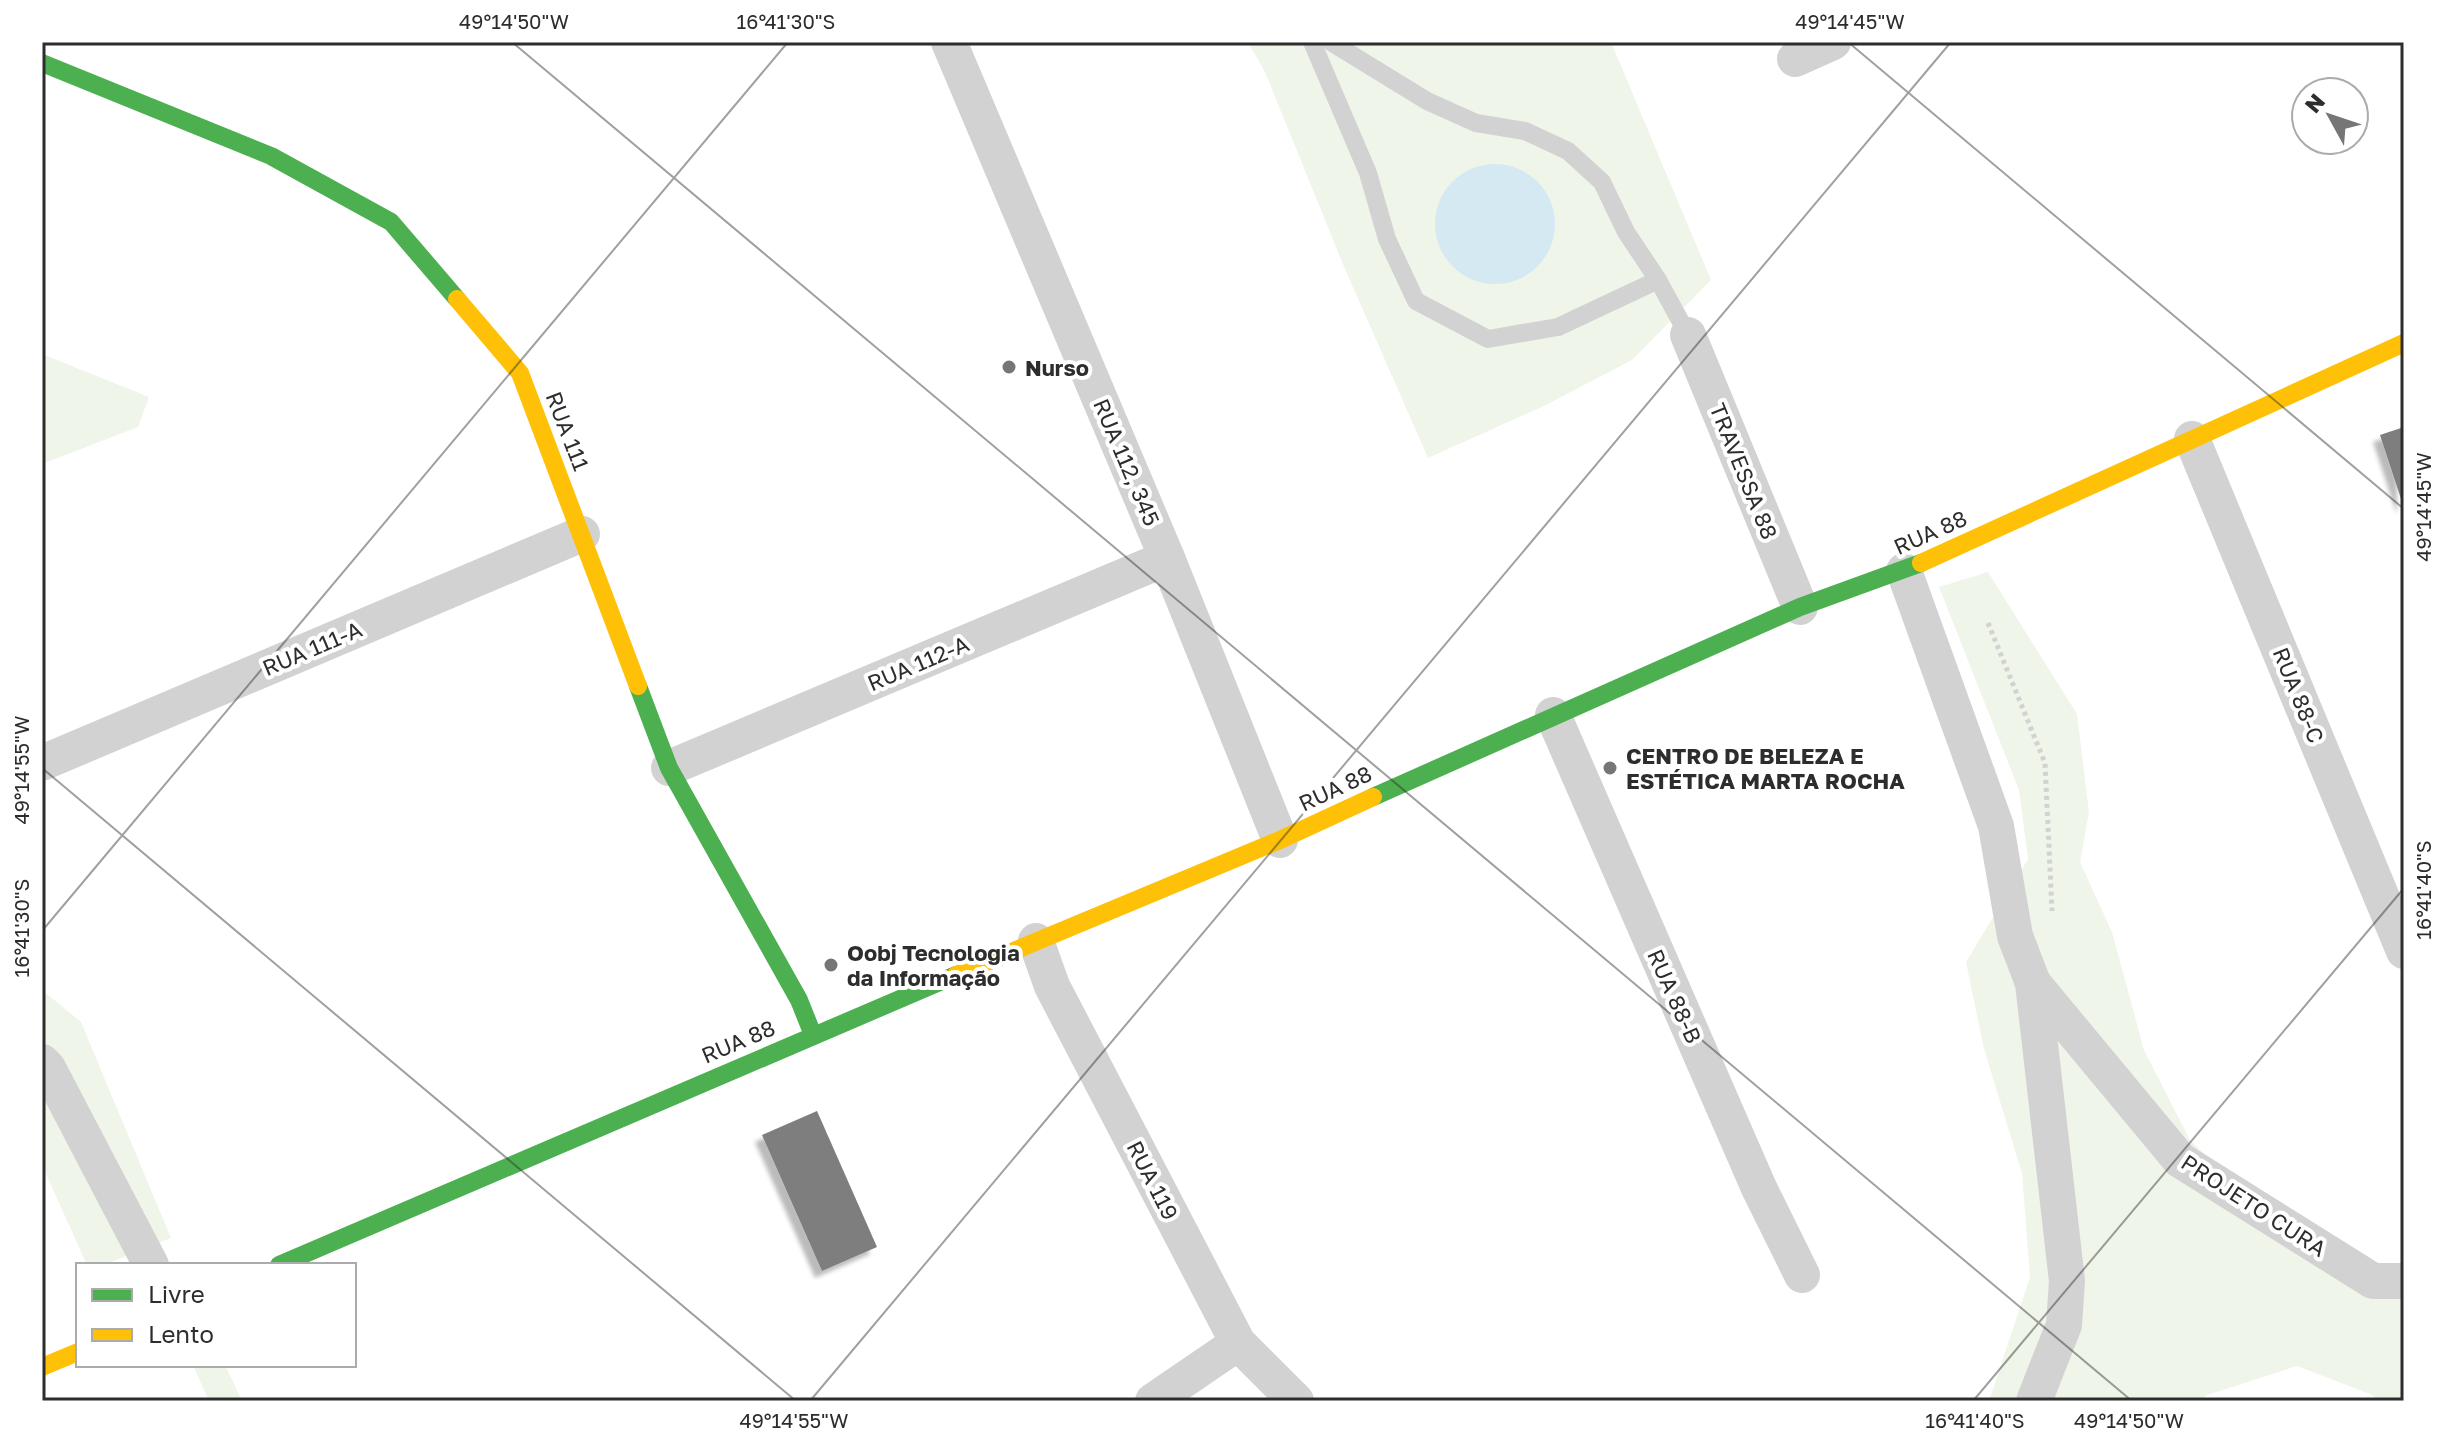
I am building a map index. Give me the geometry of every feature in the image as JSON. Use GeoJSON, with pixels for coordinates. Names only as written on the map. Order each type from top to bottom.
{"type":"FeatureCollection","features":[{"type":"Feature","properties":{"kind":"main road","name":"RUA 111"},"geometry":{"type":"LineString","coordinates":[[42,63],[271,156],[391,222],[520,373],[669,768],[799,1000],[813,1035]]}},
{"type":"Feature","properties":{"kind":"main road","name":"RUA 88"},"geometry":{"type":"LineString","coordinates":[[284,1263],[813,1035],[1280,840],[1553,715],[1800,607],[1904,571],[2404,343]]}},
{"type":"Feature","properties":{"kind":"main road"},"geometry":{"type":"LineString","coordinates":[[42,1367],[76,1353]]}},
{"type":"Feature","properties":{"kind":"street","name":"RUA 112, 345"},"geometry":{"type":"LineString","coordinates":[[949,42],[1167,558],[1280,840]]}},
{"type":"Feature","properties":{"kind":"street"},"geometry":{"type":"LineString","coordinates":[[1795,59],[1833,42]]}},
{"type":"Feature","properties":{"kind":"street","name":"TRAVESSA 88"},"geometry":{"type":"LineString","coordinates":[[1688,335],[1800,607]]}},
{"type":"Feature","properties":{"kind":"street","name":"RUA 88-C"},"geometry":{"type":"LineString","coordinates":[[2192,439],[2404,951]]}},
{"type":"Feature","properties":{"kind":"street","name":"RUA 111-A"},"geometry":{"type":"LineString","coordinates":[[42,763],[582,534]]}},
{"type":"Feature","properties":{"kind":"street","name":"RUA 112-A"},"geometry":{"type":"LineString","coordinates":[[669,768],[1167,558]]}},
{"type":"Feature","properties":{"kind":"street","name":"PROJETO CURA"},"geometry":{"type":"LineString","coordinates":[[1904,571],[1996,826],[2015,936],[2033,983],[2067,1281],[2064,1325],[2034,1401]]}},
{"type":"Feature","properties":{"kind":"street","name":"RUA 88-B"},"geometry":{"type":"LineString","coordinates":[[1553,715],[1759,1188],[1802,1275]]}},
{"type":"Feature","properties":{"kind":"street","name":"RUA 119"},"geometry":{"type":"LineString","coordinates":[[1036,941],[1052,986],[1238,1343],[1296,1401]]}},
{"type":"Feature","properties":{"kind":"street","name":"PROJETO CURA"},"geometry":{"type":"LineString","coordinates":[[2033,983],[2180,1160],[2373,1281],[2404,1281]]}},
{"type":"Feature","properties":{"kind":"street"},"geometry":{"type":"LineString","coordinates":[[42,1062],[48,1068],[150,1263]]}},
{"type":"Feature","properties":{"kind":"street"},"geometry":{"type":"LineString","coordinates":[[1153,1401],[1238,1343]]}},
{"type":"Feature","properties":{"kind":"lane"},"geometry":{"type":"LineString","coordinates":[[1312,42],[1368,173],[1387,239],[1416,301],[1488,339],[1558,327],[1658,280]]}},
{"type":"Feature","properties":{"kind":"lane"},"geometry":{"type":"LineString","coordinates":[[1331,42],[1427,101],[1476,123],[1525,131],[1568,151],[1602,182],[1626,232],[1658,280],[1688,335]]}},
{"type":"Feature","properties":{"kind":"path"},"geometry":{"type":"LineString","coordinates":[[1988,623],[2045,763],[2052,917]]}},
{"type":"Feature","properties":{"kind":"shaded area"},"geometry":{"type":"Polygon","coordinates":[[[1248,42],[1611,42],[1711,280],[1632,360],[1546,405],[1428,458],[1342,262],[1265,72],[1248,42]]]}},
{"type":"Feature","properties":{"kind":"shaded area"},"geometry":{"type":"Polygon","coordinates":[[[42,354],[149,397],[138,427],[42,464],[42,354]]]}},
{"type":"Feature","properties":{"kind":"shaded area"},"geometry":{"type":"Polygon","coordinates":[[[1988,572],[2077,714],[2089,812],[2080,862],[2112,932],[2144,1050],[2190,1140],[2267,1214],[2404,1276],[2404,1401],[2381,1401],[2297,1366],[2207,1395],[2199,1401],[1989,1401],[2030,1277],[2022,1173],[1984,1049],[1966,962],[2028,859],[2019,790],[1939,587],[1988,572]]]}},
{"type":"Feature","properties":{"kind":"shaded area"},"geometry":{"type":"Polygon","coordinates":[[[42,990],[81,1022],[171,1238],[109,1263],[86,1263],[42,1165],[42,990]]]}},
{"type":"Feature","properties":{"kind":"shaded area"},"geometry":{"type":"Polygon","coordinates":[[[194,1367],[226,1367],[242,1401],[209,1401],[194,1367]]]}},
{"type":"Feature","properties":{"kind":"water"},"geometry":{"type":"Polygon","coordinates":[[[1495,164],[1518,169],[1537,182],[1550,201],[1555,224],[1550,247],[1537,266],[1518,279],[1495,284],[1472,279],[1453,266],[1440,247],[1435,224],[1440,201],[1453,182],[1472,169],[1495,164]]]}},
{"type":"Feature","properties":{"kind":"building"},"geometry":{"type":"Polygon","coordinates":[[[2404,427],[2404,505],[2403,505],[2380,435],[2404,427]]]}},
{"type":"Feature","properties":{"kind":"building"},"geometry":{"type":"Polygon","coordinates":[[[817,1111],[877,1247],[822,1271],[762,1135],[817,1111]]]}},
{"type":"Feature","properties":{"kind":"traffic: fast"},"geometry":{"type":"LineString","coordinates":[[42,63],[271,156],[391,222],[457,299]]}},
{"type":"Feature","properties":{"kind":"traffic: fast"},"geometry":{"type":"LineString","coordinates":[[1373,797],[1800,607],[1921,563]]}},
{"type":"Feature","properties":{"kind":"traffic: fast"},"geometry":{"type":"LineString","coordinates":[[638,686],[669,768],[799,1000],[813,1035]]}},
{"type":"Feature","properties":{"kind":"traffic: fast"},"geometry":{"type":"LineString","coordinates":[[284,1263],[956,975]]}},
{"type":"Feature","properties":{"kind":"traffic: slow"},"geometry":{"type":"LineString","coordinates":[[457,299],[520,373],[638,686]]}},
{"type":"Feature","properties":{"kind":"traffic: slow"},"geometry":{"type":"LineString","coordinates":[[1921,563],[2404,343]]}},
{"type":"Feature","properties":{"kind":"traffic: slow"},"geometry":{"type":"LineString","coordinates":[[956,975],[1280,840],[1373,797]]}},
{"type":"Feature","properties":{"kind":"traffic: slow"},"geometry":{"type":"LineString","coordinates":[[42,1367],[76,1353]]}},
{"type":"Feature","properties":{"kind":"place","name":"Nurso"},"geometry":{"type":"Point","coordinates":[1009,367]}},
{"type":"Feature","properties":{"kind":"place","name":"CENTRO DE BELEZA E ESTÉTICA MARTA ROCHA"},"geometry":{"type":"Point","coordinates":[1610,768]}},
{"type":"Feature","properties":{"kind":"place","name":"Oobj Tecnologia da Informação"},"geometry":{"type":"Point","coordinates":[831,965]}}]}
